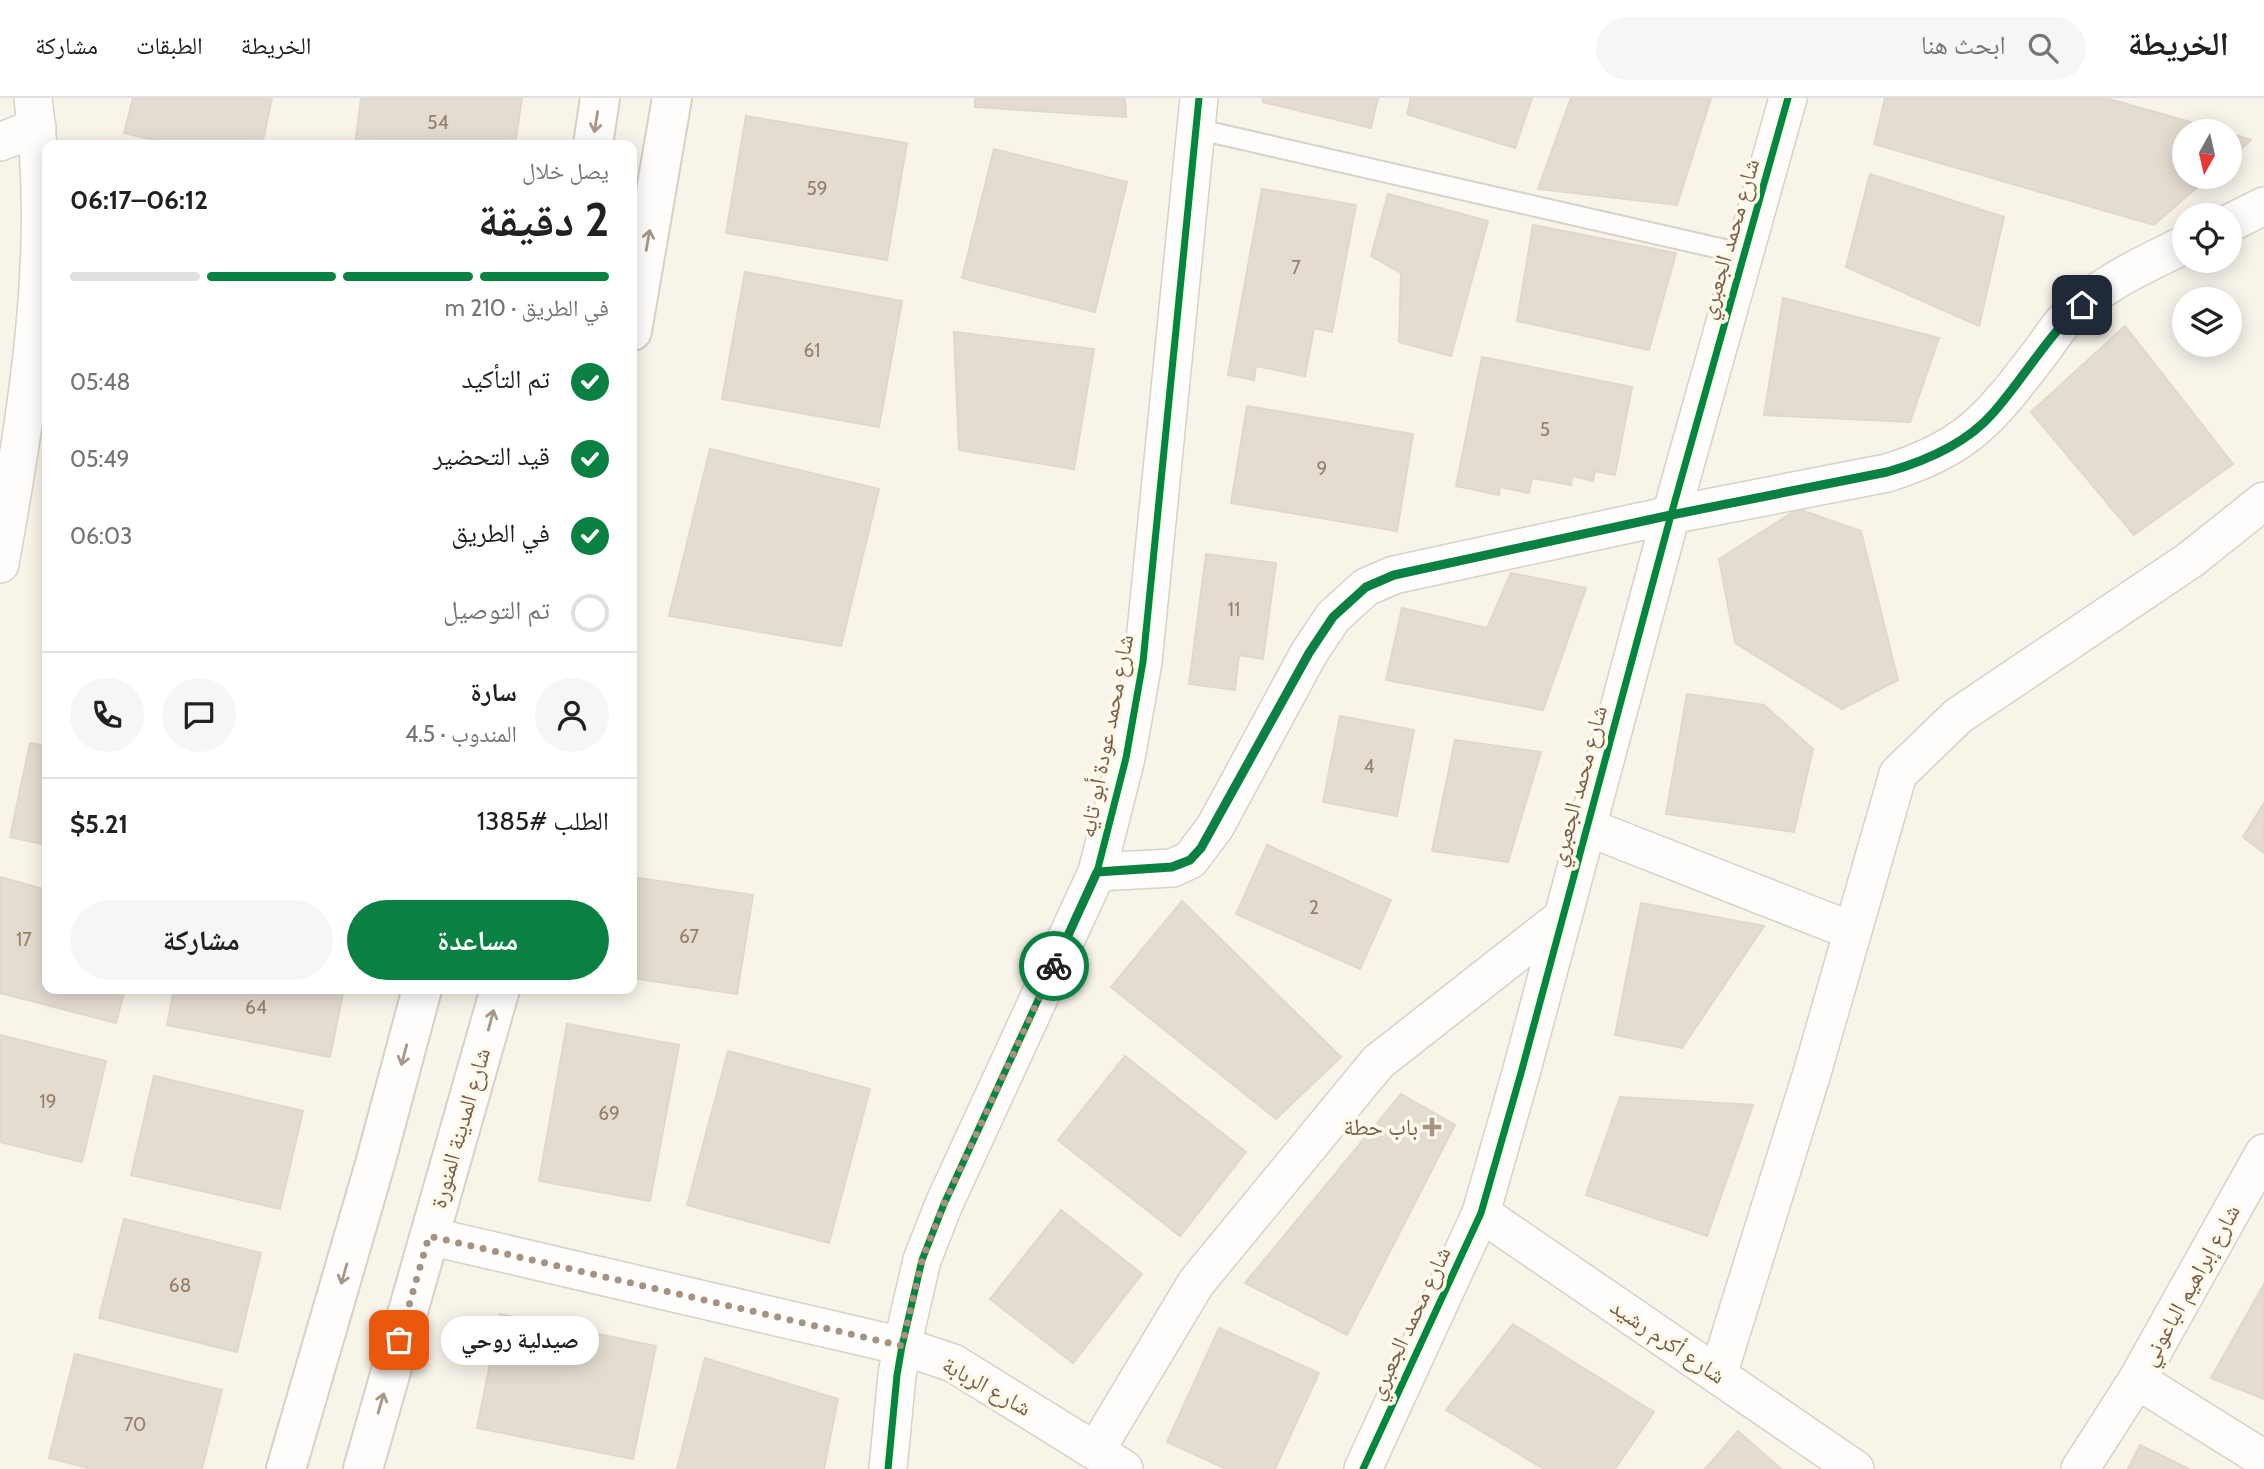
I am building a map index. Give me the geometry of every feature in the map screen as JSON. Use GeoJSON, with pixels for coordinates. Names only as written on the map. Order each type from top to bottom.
{"type":"FeatureCollection","features":[{"type":"Feature","properties":{"kind":"main road"},"geometry":{"type":"LineString","coordinates":[[594,140],[600,98]]}},
{"type":"Feature","properties":{"kind":"main road"},"geometry":{"type":"LineString","coordinates":[[637,302],[672,98]]}},
{"type":"Feature","properties":{"kind":"main road"},"geometry":{"type":"LineString","coordinates":[[286,1469],[372,1177],[421,994]]}},
{"type":"Feature","properties":{"kind":"main road","name":"شارع المدينة المنورة"},"geometry":{"type":"LineString","coordinates":[[363,1469],[499,994]]}},
{"type":"Feature","properties":{"kind":"street","name":"شارع محمد الجعبري"},"geometry":{"type":"LineString","coordinates":[[1363,1469],[1481,1213],[1671,515],[1788,98]]}},
{"type":"Feature","properties":{"kind":"street"},"geometry":{"type":"LineString","coordinates":[[0,142],[35,113]]}},
{"type":"Feature","properties":{"kind":"street"},"geometry":{"type":"LineString","coordinates":[[0,564],[24,425],[39,294],[40,189],[35,113]]}},
{"type":"Feature","properties":{"kind":"street","name":"شارع محمد عودة أبو تايه"},"geometry":{"type":"LineString","coordinates":[[888,1469],[902,1346],[922,1260],[944,1204],[1097,872],[1126,758],[1143,662],[1198,114]]}},
{"type":"Feature","properties":{"kind":"street"},"geometry":{"type":"LineString","coordinates":[[2242,217],[2264,206]]}},
{"type":"Feature","properties":{"kind":"street","name":"شارع محمد عودة أبو تايه"},"geometry":{"type":"LineString","coordinates":[[1097,872],[1156,870],[1190,860],[1215,827],[1309,653],[1333,617],[1366,587],[1394,575],[1887,472],[1914,464],[1948,448],[1992,415],[2066,319],[2090,298],[2172,251]]}},
{"type":"Feature","properties":{"kind":"street"},"geometry":{"type":"LineString","coordinates":[[1718,1375],[1812,1073],[1898,774],[1958,716],[2190,560],[2264,501]]}},
{"type":"Feature","properties":{"kind":"street"},"geometry":{"type":"LineString","coordinates":[[1587,827],[1852,931]]}},
{"type":"Feature","properties":{"kind":"street"},"geometry":{"type":"LineString","coordinates":[[1110,1460],[1196,1283],[1378,1062],[1563,917]]}},
{"type":"Feature","properties":{"kind":"street","name":"شارع إبراهيم الباعوني"},"geometry":{"type":"LineString","coordinates":[[2080,1469],[2137,1380],[2264,1153]]}},
{"type":"Feature","properties":{"kind":"street","name":"شارع أكرم رشيد"},"geometry":{"type":"LineString","coordinates":[[1481,1213],[1855,1469]]}},
{"type":"Feature","properties":{"kind":"street","name":"شارع الربابة"},"geometry":{"type":"LineString","coordinates":[[429,1236],[902,1346],[953,1363],[1110,1460]]}},
{"type":"Feature","properties":{"kind":"street","name":"شارع إبراهيم الباعوني"},"geometry":{"type":"LineString","coordinates":[[2137,1380],[2264,1459]]}},
{"type":"Feature","properties":{"kind":"lane"},"geometry":{"type":"LineString","coordinates":[[1198,114],[1744,254]]}},
{"type":"Feature","properties":{"kind":"building"},"geometry":{"type":"Polygon","coordinates":[[[133,98],[272,98],[263,140],[154,140],[124,133],[133,98]]]}},
{"type":"Feature","properties":{"kind":"building"},"geometry":{"type":"Polygon","coordinates":[[[361,98],[522,98],[516,140],[356,140],[361,98]]]}},
{"type":"Feature","properties":{"kind":"building"},"geometry":{"type":"Polygon","coordinates":[[[975,98],[1125,98],[1126,117],[975,107],[975,98]]]}},
{"type":"Feature","properties":{"kind":"building"},"geometry":{"type":"Polygon","coordinates":[[[1263,98],[1378,98],[1371,128],[1263,102],[1263,98]]]}},
{"type":"Feature","properties":{"kind":"building"},"geometry":{"type":"Polygon","coordinates":[[[1411,98],[1532,98],[1515,148],[1407,114],[1411,98]]]}},
{"type":"Feature","properties":{"kind":"building"},"geometry":{"type":"Polygon","coordinates":[[[1571,98],[1711,98],[1677,205],[1538,189],[1571,98]]]}},
{"type":"Feature","properties":{"kind":"building"},"geometry":{"type":"Polygon","coordinates":[[[1885,98],[2106,98],[2180,119],[2172,119],[2172,189],[2195,189],[2179,203],[2172,203],[2172,209],[2154,225],[1874,144],[1885,98]]]}},
{"type":"Feature","properties":{"kind":"building"},"geometry":{"type":"Polygon","coordinates":[[[746,116],[907,143],[887,260],[726,233],[746,116]]]}},
{"type":"Feature","properties":{"kind":"building"},"geometry":{"type":"Polygon","coordinates":[[[2242,137],[2251,140],[2242,148],[2242,137]]]}},
{"type":"Feature","properties":{"kind":"building"},"geometry":{"type":"Polygon","coordinates":[[[994,149],[1127,182],[1095,312],[962,278],[994,149]]]}},
{"type":"Feature","properties":{"kind":"building"},"geometry":{"type":"Polygon","coordinates":[[[1870,174],[2004,217],[1979,326],[1846,267],[1870,174]]]}},
{"type":"Feature","properties":{"kind":"building"},"geometry":{"type":"Polygon","coordinates":[[[1262,189],[1356,205],[1332,332],[1314,328],[1305,376],[1256,366],[1254,380],[1228,375],[1262,189]]]}},
{"type":"Feature","properties":{"kind":"building"},"geometry":{"type":"Polygon","coordinates":[[[1388,194],[1488,221],[1451,356],[1399,342],[1401,273],[1371,256],[1388,194]]]}},
{"type":"Feature","properties":{"kind":"building"},"geometry":{"type":"Polygon","coordinates":[[[1533,225],[1676,253],[1649,350],[1517,321],[1533,225]]]}},
{"type":"Feature","properties":{"kind":"building"},"geometry":{"type":"Polygon","coordinates":[[[745,272],[902,301],[879,427],[722,399],[745,272]]]}},
{"type":"Feature","properties":{"kind":"building"},"geometry":{"type":"Polygon","coordinates":[[[1783,298],[1939,338],[1910,422],[1764,415],[1783,298]]]}},
{"type":"Feature","properties":{"kind":"building"},"geometry":{"type":"Polygon","coordinates":[[[2125,326],[2233,464],[2134,535],[2031,412],[2125,326]]]}},
{"type":"Feature","properties":{"kind":"building"},"geometry":{"type":"Polygon","coordinates":[[[954,332],[1094,349],[1074,469],[959,450],[954,332]]]}},
{"type":"Feature","properties":{"kind":"building"},"geometry":{"type":"Polygon","coordinates":[[[1482,357],[1632,387],[1615,475],[1595,471],[1593,481],[1572,476],[1571,485],[1532,478],[1529,493],[1500,487],[1499,495],[1456,486],[1482,357]]]}},
{"type":"Feature","properties":{"kind":"building"},"geometry":{"type":"Polygon","coordinates":[[[1247,406],[1413,434],[1397,531],[1231,503],[1247,406]]]}},
{"type":"Feature","properties":{"kind":"building"},"geometry":{"type":"Polygon","coordinates":[[[710,449],[879,489],[841,646],[669,616],[710,449]]]}},
{"type":"Feature","properties":{"kind":"building"},"geometry":{"type":"Polygon","coordinates":[[[1798,509],[1861,531],[1898,680],[1842,709],[1735,643],[1719,559],[1798,509]]]}},
{"type":"Feature","properties":{"kind":"building"},"geometry":{"type":"Polygon","coordinates":[[[1206,554],[1276,563],[1263,659],[1239,655],[1235,690],[1189,684],[1206,554]]]}},
{"type":"Feature","properties":{"kind":"building"},"geometry":{"type":"Polygon","coordinates":[[[1511,573],[1586,588],[1543,710],[1386,680],[1402,608],[1487,628],[1511,573]]]}},
{"type":"Feature","properties":{"kind":"building"},"geometry":{"type":"Polygon","coordinates":[[[1687,694],[1764,705],[1813,749],[1794,832],[1666,814],[1687,694]]]}},
{"type":"Feature","properties":{"kind":"building"},"geometry":{"type":"Polygon","coordinates":[[[1340,716],[1414,730],[1397,816],[1323,802],[1340,716]]]}},
{"type":"Feature","properties":{"kind":"building"},"geometry":{"type":"Polygon","coordinates":[[[1455,740],[1541,752],[1508,862],[1432,851],[1455,740]]]}},
{"type":"Feature","properties":{"kind":"building"},"geometry":{"type":"Polygon","coordinates":[[[30,743],[42,745],[42,844],[10,837],[30,743]]]}},
{"type":"Feature","properties":{"kind":"building"},"geometry":{"type":"Polygon","coordinates":[[[2264,803],[2264,853],[2243,837],[2264,803]]]}},
{"type":"Feature","properties":{"kind":"building"},"geometry":{"type":"Polygon","coordinates":[[[1267,845],[1391,900],[1360,969],[1236,914],[1267,845]]]}},
{"type":"Feature","properties":{"kind":"building"},"geometry":{"type":"Polygon","coordinates":[[[0,877],[42,889],[42,994],[124,994],[116,1023],[0,993],[0,877]]]}},
{"type":"Feature","properties":{"kind":"building"},"geometry":{"type":"Polygon","coordinates":[[[637,878],[753,895],[737,994],[637,979],[637,878]]]}},
{"type":"Feature","properties":{"kind":"building"},"geometry":{"type":"Polygon","coordinates":[[[1182,901],[1341,1057],[1276,1119],[1111,987],[1182,901]]]}},
{"type":"Feature","properties":{"kind":"building"},"geometry":{"type":"Polygon","coordinates":[[[1641,903],[1764,926],[1682,1048],[1615,1035],[1641,903]]]}},
{"type":"Feature","properties":{"kind":"building"},"geometry":{"type":"Polygon","coordinates":[[[173,994],[343,994],[330,1057],[167,1025],[173,994]]]}},
{"type":"Feature","properties":{"kind":"building"},"geometry":{"type":"Polygon","coordinates":[[[567,1024],[679,1045],[650,1201],[539,1181],[567,1024]]]}},
{"type":"Feature","properties":{"kind":"building"},"geometry":{"type":"Polygon","coordinates":[[[0,1035],[106,1061],[82,1162],[0,1142],[0,1035]]]}},
{"type":"Feature","properties":{"kind":"building"},"geometry":{"type":"Polygon","coordinates":[[[728,1051],[870,1089],[829,1243],[687,1205],[728,1051]]]}},
{"type":"Feature","properties":{"kind":"building"},"geometry":{"type":"Polygon","coordinates":[[[1125,1056],[1246,1152],[1180,1236],[1058,1140],[1125,1056]]]}},
{"type":"Feature","properties":{"kind":"building"},"geometry":{"type":"Polygon","coordinates":[[[154,1076],[303,1111],[280,1209],[131,1175],[154,1076]]]}},
{"type":"Feature","properties":{"kind":"building"},"geometry":{"type":"Polygon","coordinates":[[[1401,1094],[1455,1125],[1347,1335],[1245,1283],[1401,1094]]]}},
{"type":"Feature","properties":{"kind":"building"},"geometry":{"type":"Polygon","coordinates":[[[1620,1097],[1753,1105],[1707,1236],[1586,1195],[1620,1097]]]}},
{"type":"Feature","properties":{"kind":"building"},"geometry":{"type":"Polygon","coordinates":[[[1061,1210],[1142,1274],[1073,1363],[990,1299],[1061,1210]]]}},
{"type":"Feature","properties":{"kind":"building"},"geometry":{"type":"Polygon","coordinates":[[[124,1219],[261,1253],[237,1352],[99,1318],[124,1219]]]}},
{"type":"Feature","properties":{"kind":"building"},"geometry":{"type":"Polygon","coordinates":[[[2264,1284],[2264,1399],[2211,1378],[2264,1284]]]}},
{"type":"Feature","properties":{"kind":"building"},"geometry":{"type":"Polygon","coordinates":[[[500,1314],[656,1346],[633,1459],[477,1428],[500,1314]]]}},
{"type":"Feature","properties":{"kind":"building"},"geometry":{"type":"Polygon","coordinates":[[[1513,1324],[1654,1412],[1615,1469],[1544,1469],[1446,1410],[1513,1324]]]}},
{"type":"Feature","properties":{"kind":"building"},"geometry":{"type":"Polygon","coordinates":[[[1219,1328],[1319,1373],[1275,1469],[1226,1469],[1167,1442],[1219,1328]]]}},
{"type":"Feature","properties":{"kind":"building"},"geometry":{"type":"Polygon","coordinates":[[[75,1354],[222,1390],[202,1469],[92,1469],[49,1458],[75,1354]]]}},
{"type":"Feature","properties":{"kind":"building"},"geometry":{"type":"Polygon","coordinates":[[[705,1358],[838,1399],[824,1469],[677,1469],[705,1358]]]}},
{"type":"Feature","properties":{"kind":"building"},"geometry":{"type":"Polygon","coordinates":[[[1738,1431],[1781,1469],[1705,1469],[1738,1431]]]}},
{"type":"Feature","properties":{"kind":"building"},"geometry":{"type":"Polygon","coordinates":[[[2140,1445],[2189,1469],[2128,1469],[2140,1445]]]}},
{"type":"Feature","properties":{"kind":"cycle path"},"geometry":{"type":"LineString","coordinates":[[888,1469],[897,1375],[922,1260],[944,1204],[1097,872],[1126,758],[1143,662],[1199,98]]}},
{"type":"Feature","properties":{"kind":"cycle path"},"geometry":{"type":"LineString","coordinates":[[1363,1469],[1481,1213],[1671,515],[1788,98]]}},
{"type":"Feature","properties":{"kind":"way so far"},"geometry":{"type":"LineString","coordinates":[[399,1340],[429,1236],[852,1332],[902,1346],[922,1260],[944,1204],[1054,966]]}},
{"type":"Feature","properties":{"kind":"place","name":"باب حطة"},"geometry":{"type":"Point","coordinates":[1432,1127]}},
{"type":"Feature","properties":{"kind":"place","name":"صيدلية روحي"},"geometry":{"type":"Point","coordinates":[399,1340]}},
{"type":"Feature","properties":{"kind":"route"},"geometry":{"type":"LineString","coordinates":[[1054,966],[1097,872],[1172,867],[1190,860],[1201,848],[1309,653],[1333,617],[1366,587],[1394,575],[1887,472],[1914,464],[1948,448],[1992,415],[2066,319],[2082,305]]}}]}
